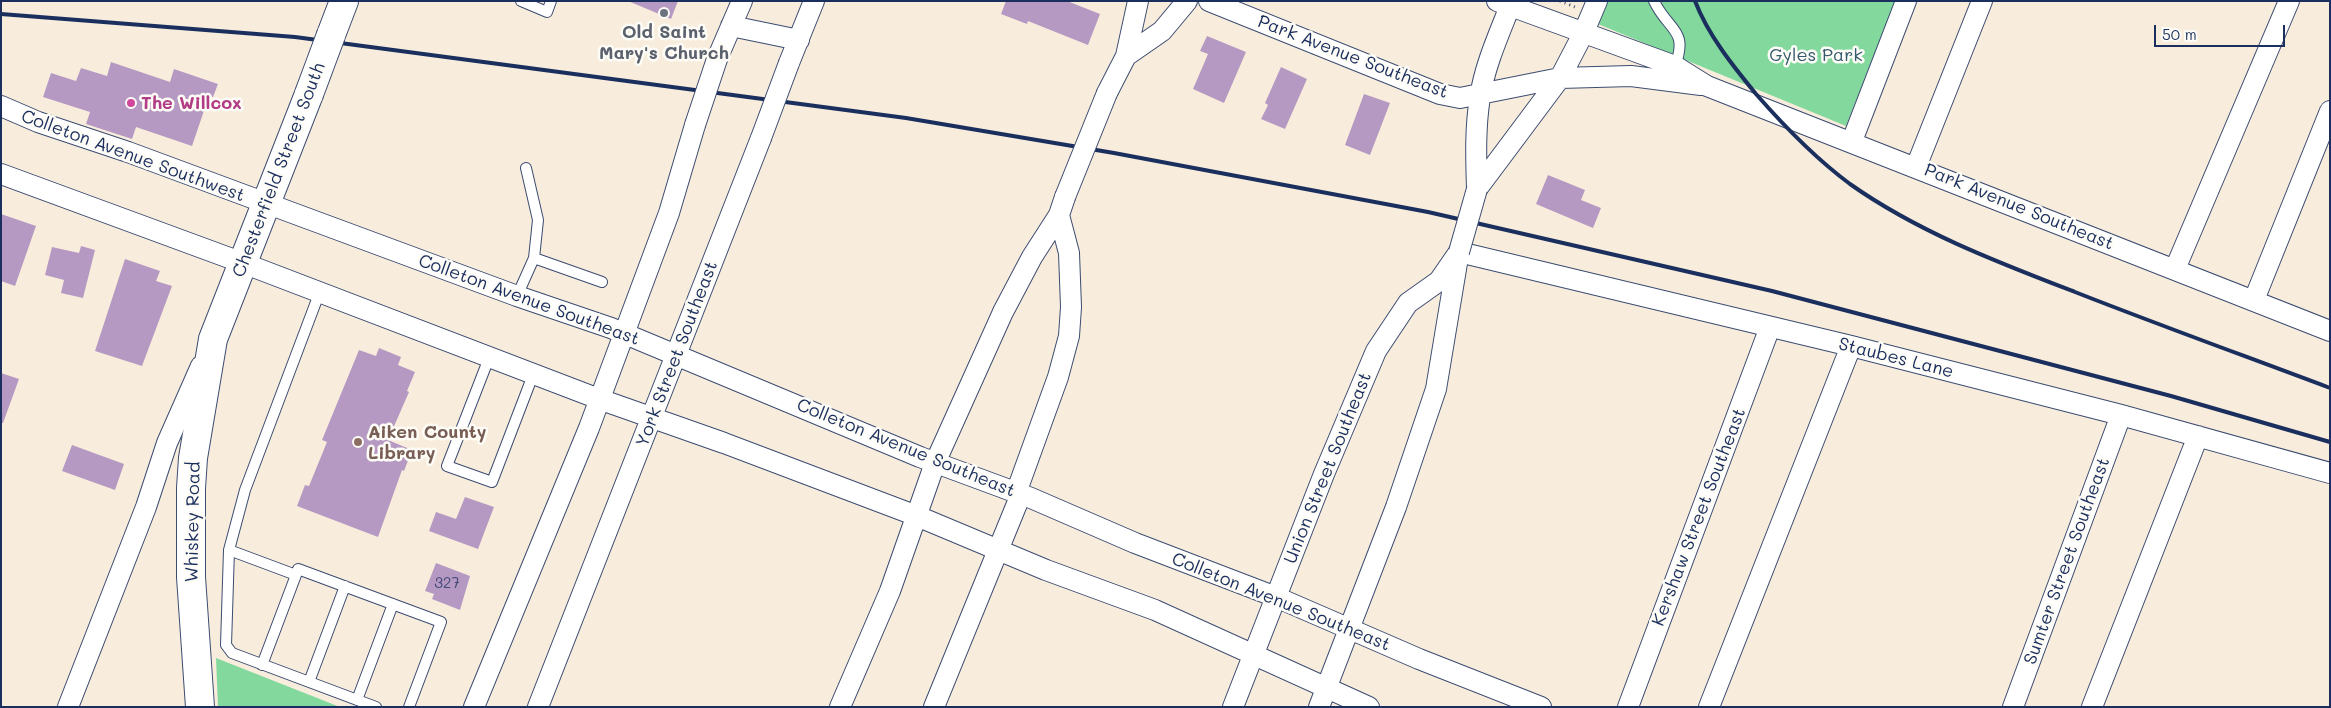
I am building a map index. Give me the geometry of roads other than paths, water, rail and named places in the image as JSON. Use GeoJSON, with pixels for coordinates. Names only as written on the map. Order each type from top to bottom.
{"type":"FeatureCollection","features":[{"type":"Feature","properties":{"kind":"main road","name":"Chesterfield Street South"},"geometry":{"type":"LineString","coordinates":[[213,339],[344,1]]}},
{"type":"Feature","properties":{"kind":"main road","name":"Whiskey Road"},"geometry":{"type":"LineString","coordinates":[[200,707],[191,577],[193,458],[213,339]]}},
{"type":"Feature","properties":{"kind":"street"},"geometry":{"type":"LineString","coordinates":[[474,707],[513,616],[599,399],[669,213],[717,59],[742,1]]}},
{"type":"Feature","properties":{"kind":"street","name":"York Street Southeast"},"geometry":{"type":"LineString","coordinates":[[538,707],[814,1]]}},
{"type":"Feature","properties":{"kind":"street"},"geometry":{"type":"LineString","coordinates":[[840,707],[890,591],[935,463],[1003,312],[1062,206],[1107,93],[1126,56],[1138,1]]}},
{"type":"Feature","properties":{"kind":"street"},"geometry":{"type":"LineString","coordinates":[[1126,56],[1162,31],[1187,1]]}},
{"type":"Feature","properties":{"kind":"street","name":"Park Avenue Southeast"},"geometry":{"type":"LineString","coordinates":[[1209,1],[1440,94],[1460,98],[1560,78],[1631,76],[1708,86]]}},
{"type":"Feature","properties":{"kind":"street"},"geometry":{"type":"LineString","coordinates":[[1852,142],[1906,1]]}},
{"type":"Feature","properties":{"kind":"street"},"geometry":{"type":"LineString","coordinates":[[1916,167],[1982,1]]}},
{"type":"Feature","properties":{"kind":"street"},"geometry":{"type":"LineString","coordinates":[[2175,269],[2289,1]]}},
{"type":"Feature","properties":{"kind":"street","name":"Park Avenue Southeast"},"geometry":{"type":"LineString","coordinates":[[1506,3],[1583,34],[1675,66],[1708,86],[2330,331]]}},
{"type":"Feature","properties":{"kind":"street","name":"Union Street Southeast"},"geometry":{"type":"LineString","coordinates":[[1319,707],[1396,507],[1436,389],[1459,252],[1476,190],[1476,128],[1480,95],[1506,3]]}},
{"type":"Feature","properties":{"kind":"street","name":"Union Street Southeast"},"geometry":{"type":"LineString","coordinates":[[1476,190],[1560,78],[1583,34],[1589,6]]}},
{"type":"Feature","properties":{"kind":"street"},"geometry":{"type":"LineString","coordinates":[[731,26],[799,40]]}},
{"type":"Feature","properties":{"kind":"street","name":"Colleton Avenue Southwest"},"geometry":{"type":"LineString","coordinates":[[1,106],[38,122],[128,152],[266,204]]}},
{"type":"Feature","properties":{"kind":"street"},"geometry":{"type":"LineString","coordinates":[[2254,300],[2330,110]]}},
{"type":"Feature","properties":{"kind":"street"},"geometry":{"type":"LineString","coordinates":[[1,174],[243,263],[319,294],[533,375],[917,516],[1046,570],[1155,610],[1369,707]]}},
{"type":"Feature","properties":{"kind":"street","name":"Colleton Avenue Southeast"},"geometry":{"type":"LineString","coordinates":[[266,204],[677,355],[935,463],[1018,494],[1135,543],[1276,597],[1349,629],[1541,707]]}},
{"type":"Feature","properties":{"kind":"street"},"geometry":{"type":"LineString","coordinates":[[934,707],[998,550],[1058,377],[1069,336],[1071,307],[1069,252],[1062,206]]}},
{"type":"Feature","properties":{"kind":"street","name":"Union Street Southeast"},"geometry":{"type":"LineString","coordinates":[[1233,707],[1376,351],[1408,303],[1439,281],[1459,252]]}},
{"type":"Feature","properties":{"kind":"street","name":"Staubes Lane"},"geometry":{"type":"LineString","coordinates":[[1459,252],[1851,346],[2121,415],[2330,473]]}},
{"type":"Feature","properties":{"kind":"street","name":"Kershaw Street Southeast"},"geometry":{"type":"LineString","coordinates":[[1628,707],[1770,327]]}},
{"type":"Feature","properties":{"kind":"street"},"geometry":{"type":"LineString","coordinates":[[68,707],[146,507],[167,444],[213,339]]}},
{"type":"Feature","properties":{"kind":"street"},"geometry":{"type":"LineString","coordinates":[[1709,707],[1851,346]]}},
{"type":"Feature","properties":{"kind":"street","name":"Sumter Street Southeast"},"geometry":{"type":"LineString","coordinates":[[2013,707],[2121,415]]}},
{"type":"Feature","properties":{"kind":"street"},"geometry":{"type":"LineString","coordinates":[[2092,707],[2198,436]]}},
{"type":"Feature","properties":{"kind":"lane"},"geometry":{"type":"LineString","coordinates":[[521,1],[547,12],[551,1]]}},
{"type":"Feature","properties":{"kind":"lane"},"geometry":{"type":"LineString","coordinates":[[1654,1],[1681,40],[1681,50],[1675,66]]}},
{"type":"Feature","properties":{"kind":"lane"},"geometry":{"type":"LineString","coordinates":[[517,296],[534,258],[538,220],[526,168]]}},
{"type":"Feature","properties":{"kind":"lane"},"geometry":{"type":"LineString","coordinates":[[534,258],[602,282]]}},
{"type":"Feature","properties":{"kind":"lane"},"geometry":{"type":"LineString","coordinates":[[319,294],[245,490],[229,550],[226,645],[232,653],[376,707]]}},
{"type":"Feature","properties":{"kind":"lane"},"geometry":{"type":"LineString","coordinates":[[489,358],[447,466],[492,482],[533,375]]}},
{"type":"Feature","properties":{"kind":"lane"},"geometry":{"type":"LineString","coordinates":[[229,550],[296,575]]}},
{"type":"Feature","properties":{"kind":"lane"},"geometry":{"type":"LineString","coordinates":[[262,665],[298,569],[441,622],[409,707]]}},
{"type":"Feature","properties":{"kind":"lane"},"geometry":{"type":"LineString","coordinates":[[309,682],[345,586]]}},
{"type":"Feature","properties":{"kind":"lane"},"geometry":{"type":"LineString","coordinates":[[357,700],[393,604]]}},
{"type":"Feature","properties":{"kind":"railway"},"geometry":{"type":"LineString","coordinates":[[1695,1],[1700,14],[1722,50],[1767,106],[1824,163],[1850,184],[1876,201],[1903,217],[1987,257],[2330,388]]}},
{"type":"Feature","properties":{"kind":"railway"},"geometry":{"type":"LineString","coordinates":[[1,14],[295,37],[906,118],[1114,153],[1428,212],[1772,291],[2171,396],[2330,442]]}},
{"type":"Feature","properties":{"kind":"place","name":"Old Saint Mary's Church"},"geometry":{"type":"Point","coordinates":[664,13]}},
{"type":"Feature","properties":{"kind":"place","name":"The Willcox"},"geometry":{"type":"Point","coordinates":[131,103]}},
{"type":"Feature","properties":{"kind":"place","name":"Aiken County Library"},"geometry":{"type":"Point","coordinates":[358,442]}},
{"type":"Feature","properties":{"kind":"park label","name":"Gyles Park"},"geometry":{"type":"Point","coordinates":[1816,55]}}]}
